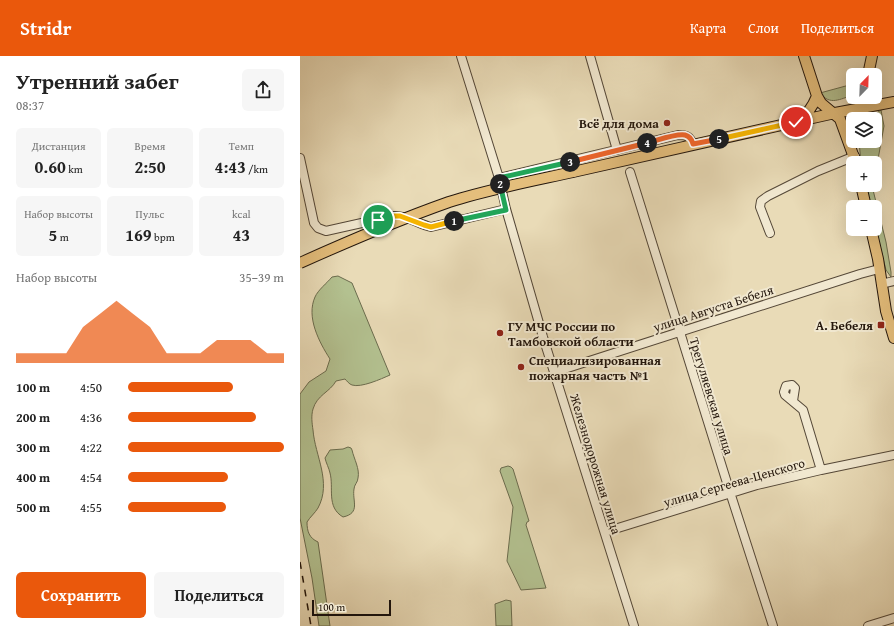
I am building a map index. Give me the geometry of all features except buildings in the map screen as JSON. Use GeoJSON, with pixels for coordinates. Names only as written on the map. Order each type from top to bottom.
{"type":"FeatureCollection","features":[{"type":"Feature","properties":{"kind":"main road"},"geometry":{"type":"LineString","coordinates":[[804,56],[817,96],[821,103],[840,119],[855,156]]}},
{"type":"Feature","properties":{"kind":"main road"},"geometry":{"type":"LineString","coordinates":[[869,68],[872,56]]}},
{"type":"Feature","properties":{"kind":"main road"},"geometry":{"type":"LineString","coordinates":[[796,122],[808,113],[817,96]]}},
{"type":"Feature","properties":{"kind":"main road"},"geometry":{"type":"LineString","coordinates":[[300,263],[366,234],[450,202],[493,190],[834,113],[894,102]]}},
{"type":"Feature","properties":{"kind":"main road"},"geometry":{"type":"LineString","coordinates":[[861,112],[863,104]]}},
{"type":"Feature","properties":{"kind":"main road"},"geometry":{"type":"LineString","coordinates":[[872,236],[886,311],[894,338]]}},
{"type":"Feature","properties":{"kind":"street","name":"Железнодорожная улица"},"geometry":{"type":"LineString","coordinates":[[461,56],[499,178],[506,210],[535,310],[634,626]]}},
{"type":"Feature","properties":{"kind":"street"},"geometry":{"type":"LineString","coordinates":[[590,56],[617,150]]}},
{"type":"Feature","properties":{"kind":"street"},"geometry":{"type":"LineString","coordinates":[[499,178],[678,135],[686,135],[690,138],[693,144]]}},
{"type":"Feature","properties":{"kind":"street"},"geometry":{"type":"LineString","coordinates":[[300,158],[314,223],[318,228],[326,231],[393,216],[411,219],[431,227],[506,210]]}},
{"type":"Feature","properties":{"kind":"street"},"geometry":{"type":"LineString","coordinates":[[770,234],[760,207],[761,202],[768,196],[818,171],[846,163]]}},
{"type":"Feature","properties":{"kind":"street","name":"Трегуляевская улица"},"geometry":{"type":"LineString","coordinates":[[630,172],[730,494],[774,626]]}},
{"type":"Feature","properties":{"kind":"street","name":"улица Августа Бебеля"},"geometry":{"type":"LineString","coordinates":[[555,372],[680,331],[879,269]]}},
{"type":"Feature","properties":{"kind":"street"},"geometry":{"type":"LineString","coordinates":[[881,284],[894,281]]}},
{"type":"Feature","properties":{"kind":"street"},"geometry":{"type":"LineString","coordinates":[[793,401],[803,410],[821,470]]}},
{"type":"Feature","properties":{"kind":"street","name":"улица Сергеева-Ценского"},"geometry":{"type":"LineString","coordinates":[[605,532],[757,485],[894,455]]}},
{"type":"Feature","properties":{"kind":"street"},"geometry":{"type":"LineString","coordinates":[[868,626],[894,618]]}},
{"type":"Feature","properties":{"kind":"green space"},"geometry":{"type":"Polygon","coordinates":[[[846,86],[846,98],[839,100],[828,99],[820,93],[846,86]]]}},
{"type":"Feature","properties":{"kind":"green space"},"geometry":{"type":"Polygon","coordinates":[[[882,115],[884,126],[882,137],[882,115]]]}},
{"type":"Feature","properties":{"kind":"green space"},"geometry":{"type":"Polygon","coordinates":[[[860,148],[880,148],[879,156],[860,156],[860,148]]]}},
{"type":"Feature","properties":{"kind":"green space"},"geometry":{"type":"Polygon","coordinates":[[[866,192],[874,192],[876,200],[868,200],[866,192]]]}},
{"type":"Feature","properties":{"kind":"green space"},"geometry":{"type":"Polygon","coordinates":[[[882,226],[891,277],[886,270],[878,236],[882,236],[882,226]]]}},
{"type":"Feature","properties":{"kind":"green space"},"geometry":{"type":"Polygon","coordinates":[[[338,276],[352,283],[390,375],[371,383],[356,386],[352,385],[345,379],[336,381],[317,400],[313,409],[312,417],[314,440],[322,469],[323,488],[322,498],[318,508],[307,522],[307,525],[311,536],[318,542],[330,626],[319,626],[312,578],[300,518],[300,394],[309,382],[326,371],[330,359],[318,337],[312,313],[316,294],[332,277],[338,276]]]}},
{"type":"Feature","properties":{"kind":"green space"},"geometry":{"type":"Polygon","coordinates":[[[348,447],[352,450],[358,468],[358,479],[354,488],[354,510],[349,515],[343,517],[334,508],[332,503],[330,471],[325,458],[330,450],[348,447]]]}},
{"type":"Feature","properties":{"kind":"green space"},"geometry":{"type":"Polygon","coordinates":[[[508,466],[513,469],[529,521],[526,525],[546,588],[521,590],[507,561],[513,507],[500,471],[501,468],[508,466]]]}},
{"type":"Feature","properties":{"kind":"green space"},"geometry":{"type":"Polygon","coordinates":[[[506,600],[511,601],[512,626],[496,626],[495,604],[506,600]]]}},
{"type":"Feature","properties":{"kind":"railway"},"geometry":{"type":"LineString","coordinates":[[300,562],[311,626]]}},
{"type":"Feature","properties":{"kind":"place","name":"Всё для дома"},"geometry":{"type":"Point","coordinates":[667,123]}},
{"type":"Feature","properties":{"kind":"place","name":"А. Бебеля"},"geometry":{"type":"Point","coordinates":[881,325]}},
{"type":"Feature","properties":{"kind":"place","name":"ГУ МЧС России по Тамбовской области"},"geometry":{"type":"Point","coordinates":[500,333]}},
{"type":"Feature","properties":{"kind":"place","name":"Специализированная пожарная часть №1"},"geometry":{"type":"Point","coordinates":[521,367]}},
{"type":"Feature","properties":{"kind":"route"},"geometry":{"type":"LineString","coordinates":[[378,220],[393,216],[400,216],[431,227],[506,210],[499,178],[678,135],[686,135],[690,138],[693,144],[796,122]]}}]}
